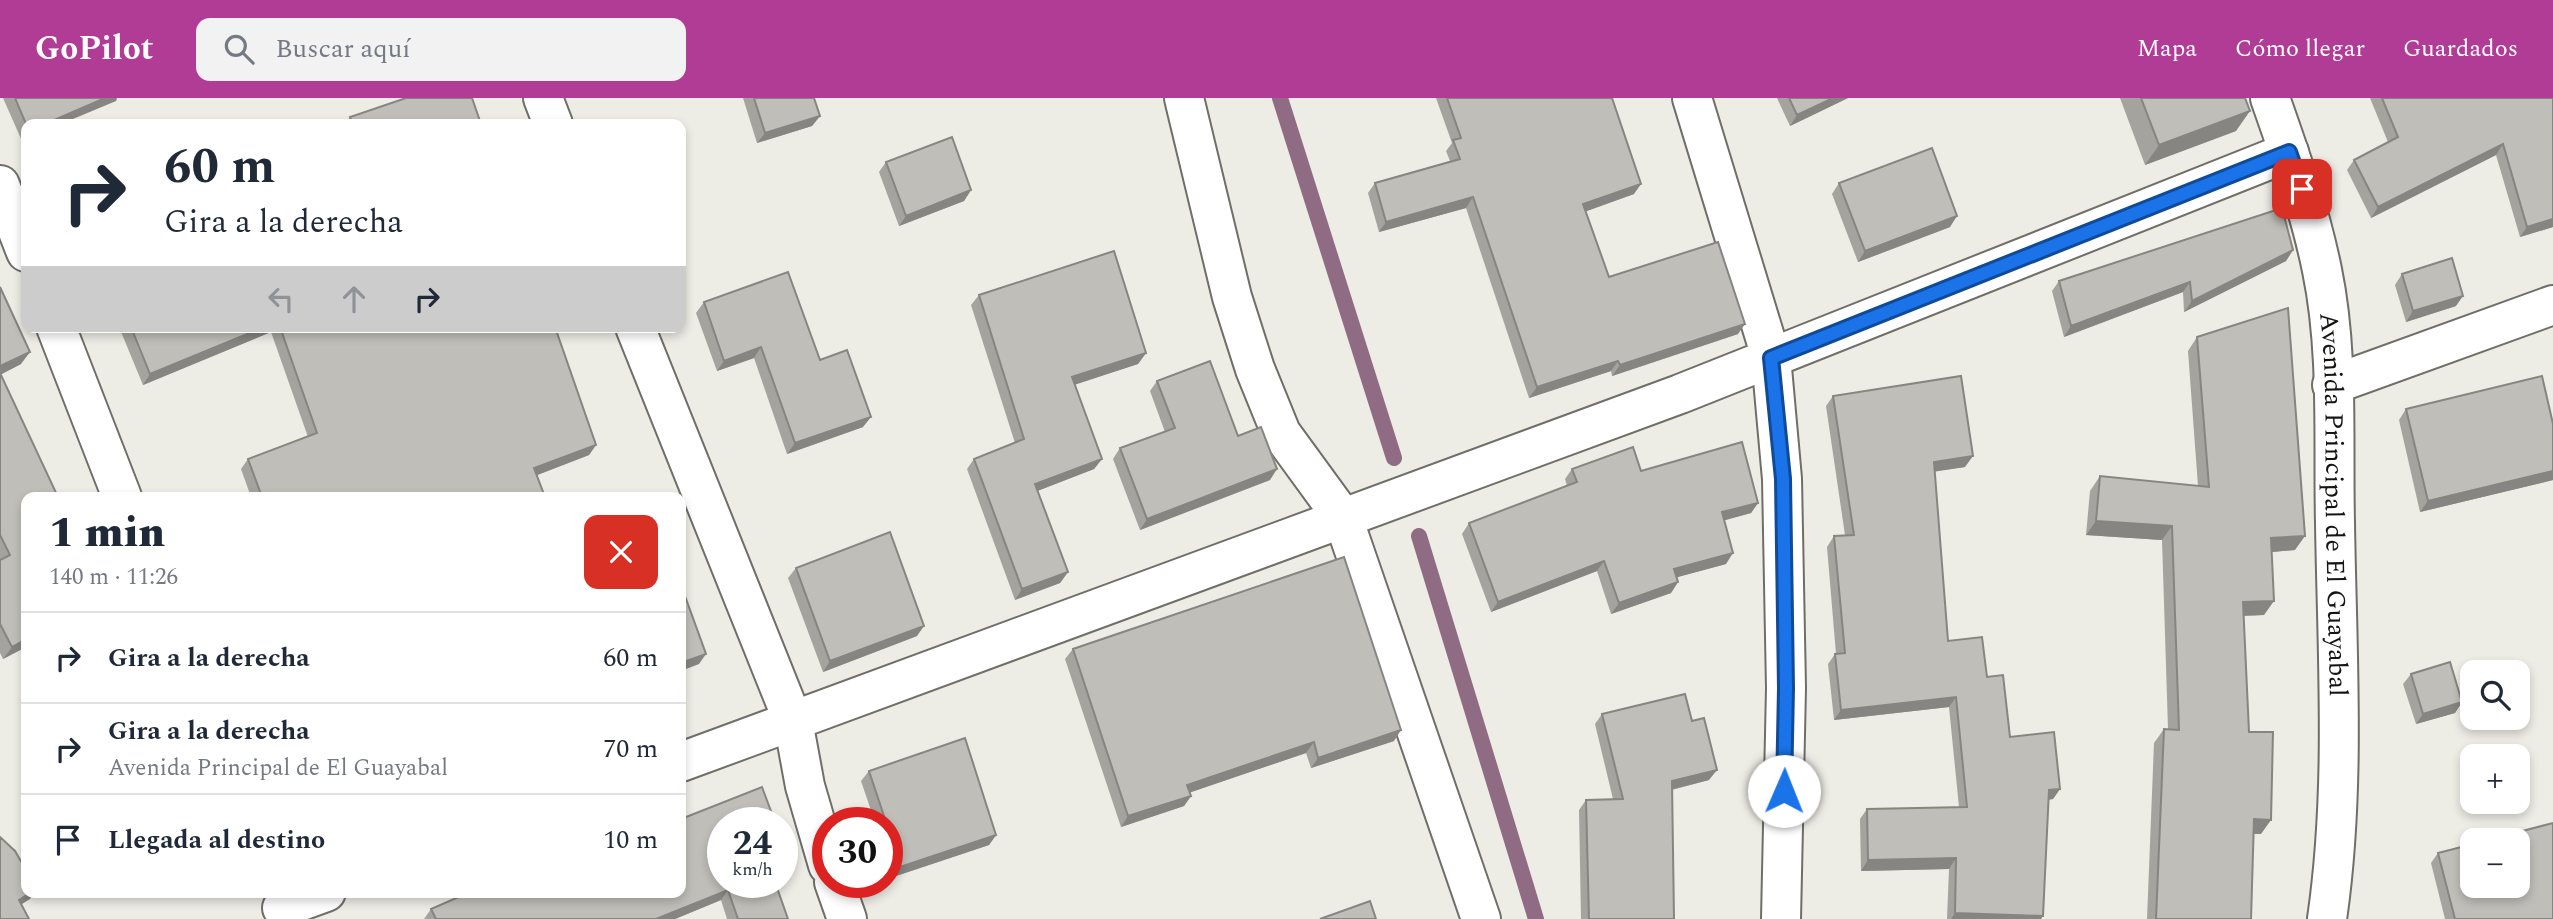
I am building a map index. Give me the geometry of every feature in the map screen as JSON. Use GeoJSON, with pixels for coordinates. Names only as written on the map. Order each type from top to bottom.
{"type":"FeatureCollection","features":[{"type":"Feature","properties":{"kind":"street"},"geometry":{"type":"LineString","coordinates":[[542,98],[551,119]]}},
{"type":"Feature","properties":{"kind":"street"},"geometry":{"type":"LineString","coordinates":[[1184,98],[1232,298],[1255,369],[1280,433],[1343,518],[1480,919]]}},
{"type":"Feature","properties":{"kind":"street"},"geometry":{"type":"LineString","coordinates":[[1692,98],[1771,358],[1783,479],[1786,688],[1781,919]]}},
{"type":"Feature","properties":{"kind":"street","name":"Avenida Principal de El Guayabal"},"geometry":{"type":"LineString","coordinates":[[2270,98],[2289,152],[2323,272],[2332,385],[2338,684],[2336,817],[2327,919]]}},
{"type":"Feature","properties":{"kind":"street"},"geometry":{"type":"LineString","coordinates":[[686,760],[1771,358],[2289,152]]}},
{"type":"Feature","properties":{"kind":"street"},"geometry":{"type":"LineString","coordinates":[[0,185],[21,240]]}},
{"type":"Feature","properties":{"kind":"street"},"geometry":{"type":"LineString","coordinates":[[2332,385],[2553,305]]}},
{"type":"Feature","properties":{"kind":"street"},"geometry":{"type":"LineString","coordinates":[[57,333],[120,492]]}},
{"type":"Feature","properties":{"kind":"street"},"geometry":{"type":"LineString","coordinates":[[637,333],[793,721],[812,810]]}},
{"type":"Feature","properties":{"kind":"street"},"geometry":{"type":"LineString","coordinates":[[282,907],[308,898]]}},
{"type":"Feature","properties":{"kind":"street"},"geometry":{"type":"LineString","coordinates":[[840,898],[847,919]]}},
{"type":"Feature","properties":{"kind":"building"},"geometry":{"type":"Polygon","coordinates":[[[15,98],[105,98],[57,119],[24,119],[15,98]]]}},
{"type":"Feature","properties":{"kind":"building"},"geometry":{"type":"Polygon","coordinates":[[[406,98],[472,98],[479,119],[351,119],[350,117],[406,98]]]}},
{"type":"Feature","properties":{"kind":"building"},"geometry":{"type":"Polygon","coordinates":[[[754,98],[814,98],[820,116],[765,133],[754,98]]]}},
{"type":"Feature","properties":{"kind":"building"},"geometry":{"type":"Polygon","coordinates":[[[1447,98],[1612,98],[1641,184],[1583,204],[1609,277],[1718,242],[1745,324],[1620,365],[1618,361],[1537,387],[1473,197],[1386,222],[1375,183],[1460,159],[1453,140],[1461,138],[1447,98]]]}},
{"type":"Feature","properties":{"kind":"building"},"geometry":{"type":"Polygon","coordinates":[[[1789,98],[1833,98],[1797,115],[1789,98]]]}},
{"type":"Feature","properties":{"kind":"building"},"geometry":{"type":"Polygon","coordinates":[[[2141,98],[2245,98],[2250,111],[2159,145],[2141,98]]]}},
{"type":"Feature","properties":{"kind":"building"},"geometry":{"type":"Polygon","coordinates":[[[2382,98],[2553,98],[2553,219],[2527,227],[2503,144],[2378,207],[2354,160],[2398,137],[2382,98]]]}},
{"type":"Feature","properties":{"kind":"building"},"geometry":{"type":"Polygon","coordinates":[[[952,137],[971,190],[906,216],[886,162],[952,137]]]}},
{"type":"Feature","properties":{"kind":"building"},"geometry":{"type":"Polygon","coordinates":[[[1932,148],[1957,216],[1865,251],[1839,183],[1932,148]]]}},
{"type":"Feature","properties":{"kind":"building"},"geometry":{"type":"Polygon","coordinates":[[[2282,208],[2293,250],[2192,301],[2190,282],[2071,326],[2059,281],[2282,208]]]}},
{"type":"Feature","properties":{"kind":"building"},"geometry":{"type":"Polygon","coordinates":[[[1114,251],[1146,353],[1072,377],[1102,459],[1035,484],[1068,572],[1022,589],[974,459],[1024,439],[979,295],[1114,251]]]}},
{"type":"Feature","properties":{"kind":"building"},"geometry":{"type":"Polygon","coordinates":[[[2452,258],[2463,296],[2413,311],[2402,274],[2452,258]]]}},
{"type":"Feature","properties":{"kind":"building"},"geometry":{"type":"Polygon","coordinates":[[[788,272],[820,360],[847,350],[871,417],[795,443],[761,347],[724,361],[704,302],[788,272]]]}},
{"type":"Feature","properties":{"kind":"building"},"geometry":{"type":"Polygon","coordinates":[[[0,287],[30,352],[0,366],[0,287]]]}},
{"type":"Feature","properties":{"kind":"building"},"geometry":{"type":"Polygon","coordinates":[[[2288,308],[2305,536],[2271,538],[2274,601],[2243,602],[2249,732],[2273,732],[2271,820],[2254,819],[2251,919],[2156,919],[2164,729],[2179,730],[2172,526],[2096,521],[2100,476],[2209,487],[2197,337],[2288,308]]]}},
{"type":"Feature","properties":{"kind":"building"},"geometry":{"type":"Polygon","coordinates":[[[133,333],[249,333],[150,374],[133,333]]]}},
{"type":"Feature","properties":{"kind":"building"},"geometry":{"type":"Polygon","coordinates":[[[282,333],[557,333],[596,445],[534,468],[543,492],[260,492],[248,459],[317,433],[282,333]]]}},
{"type":"Feature","properties":{"kind":"building"},"geometry":{"type":"Polygon","coordinates":[[[1210,361],[1238,436],[1261,427],[1277,469],[1147,519],[1120,448],[1175,428],[1157,381],[1210,361]]]}},
{"type":"Feature","properties":{"kind":"building"},"geometry":{"type":"Polygon","coordinates":[[[0,373],[56,492],[21,492],[21,642],[12,647],[0,624],[0,560],[10,555],[0,535],[0,373]]]}},
{"type":"Feature","properties":{"kind":"building"},"geometry":{"type":"Polygon","coordinates":[[[1961,376],[1973,456],[1934,462],[1948,641],[1982,637],[1987,677],[2003,675],[2010,737],[2054,732],[2060,789],[2049,790],[2043,916],[1955,913],[1956,858],[1868,860],[1867,809],[1967,807],[1956,697],[1841,710],[1835,654],[1845,653],[1834,536],[1854,535],[1833,396],[1961,376]]]}},
{"type":"Feature","properties":{"kind":"building"},"geometry":{"type":"Polygon","coordinates":[[[2542,376],[2553,424],[2553,471],[2428,501],[2406,409],[2542,376]]]}},
{"type":"Feature","properties":{"kind":"building"},"geometry":{"type":"Polygon","coordinates":[[[1742,442],[1758,503],[1722,512],[1733,553],[1674,569],[1678,582],[1619,603],[1604,561],[1498,602],[1469,523],[1577,482],[1572,469],[1633,447],[1641,471],[1742,442]]]}},
{"type":"Feature","properties":{"kind":"building"},"geometry":{"type":"Polygon","coordinates":[[[890,532],[924,626],[830,661],[796,568],[890,532]]]}},
{"type":"Feature","properties":{"kind":"building"},"geometry":{"type":"Polygon","coordinates":[[[1344,557],[1401,730],[1318,758],[1314,742],[1187,785],[1191,796],[1128,816],[1073,649],[1344,557]]]}},
{"type":"Feature","properties":{"kind":"building"},"geometry":{"type":"Polygon","coordinates":[[[686,599],[706,654],[686,661],[686,599]]]}},
{"type":"Feature","properties":{"kind":"building"},"geometry":{"type":"Polygon","coordinates":[[[2450,662],[2460,703],[2423,714],[2411,674],[2450,662]]]}},
{"type":"Feature","properties":{"kind":"building"},"geometry":{"type":"Polygon","coordinates":[[[1685,694],[1692,721],[1704,718],[1717,770],[1672,781],[1674,919],[1589,919],[1586,800],[1623,799],[1602,714],[1685,694]]]}},
{"type":"Feature","properties":{"kind":"building"},"geometry":{"type":"Polygon","coordinates":[[[965,738],[996,835],[903,866],[903,807],[881,807],[869,771],[965,738]]]}},
{"type":"Feature","properties":{"kind":"building"},"geometry":{"type":"Polygon","coordinates":[[[762,787],[769,807],[711,807],[762,787]]]}},
{"type":"Feature","properties":{"kind":"building"},"geometry":{"type":"Polygon","coordinates":[[[707,809],[708,898],[656,919],[436,919],[431,909],[456,898],[686,898],[686,817],[707,809]]]}},
{"type":"Feature","properties":{"kind":"building"},"geometry":{"type":"Polygon","coordinates":[[[2553,823],[2553,919],[2455,919],[2438,853],[2460,847],[2460,898],[2530,898],[2530,829],[2553,823]]]}},
{"type":"Feature","properties":{"kind":"building"},"geometry":{"type":"Polygon","coordinates":[[[0,837],[15,851],[21,861],[22,898],[19,900],[29,919],[0,919],[0,837]]]}},
{"type":"Feature","properties":{"kind":"building"},"geometry":{"type":"Polygon","coordinates":[[[731,898],[781,898],[788,919],[738,919],[731,898]]]}},
{"type":"Feature","properties":{"kind":"building"},"geometry":{"type":"Polygon","coordinates":[[[1370,901],[1376,919],[1320,919],[1370,901]]]}},
{"type":"Feature","properties":{"kind":"waterway"},"geometry":{"type":"LineString","coordinates":[[1280,98],[1394,458]]}},
{"type":"Feature","properties":{"kind":"waterway"},"geometry":{"type":"LineString","coordinates":[[1419,536],[1536,919]]}},
{"type":"Feature","properties":{"kind":"route"},"geometry":{"type":"LineString","coordinates":[[1784,791],[1786,688],[1783,479],[1771,358],[2289,152],[2302,189]]}}]}
